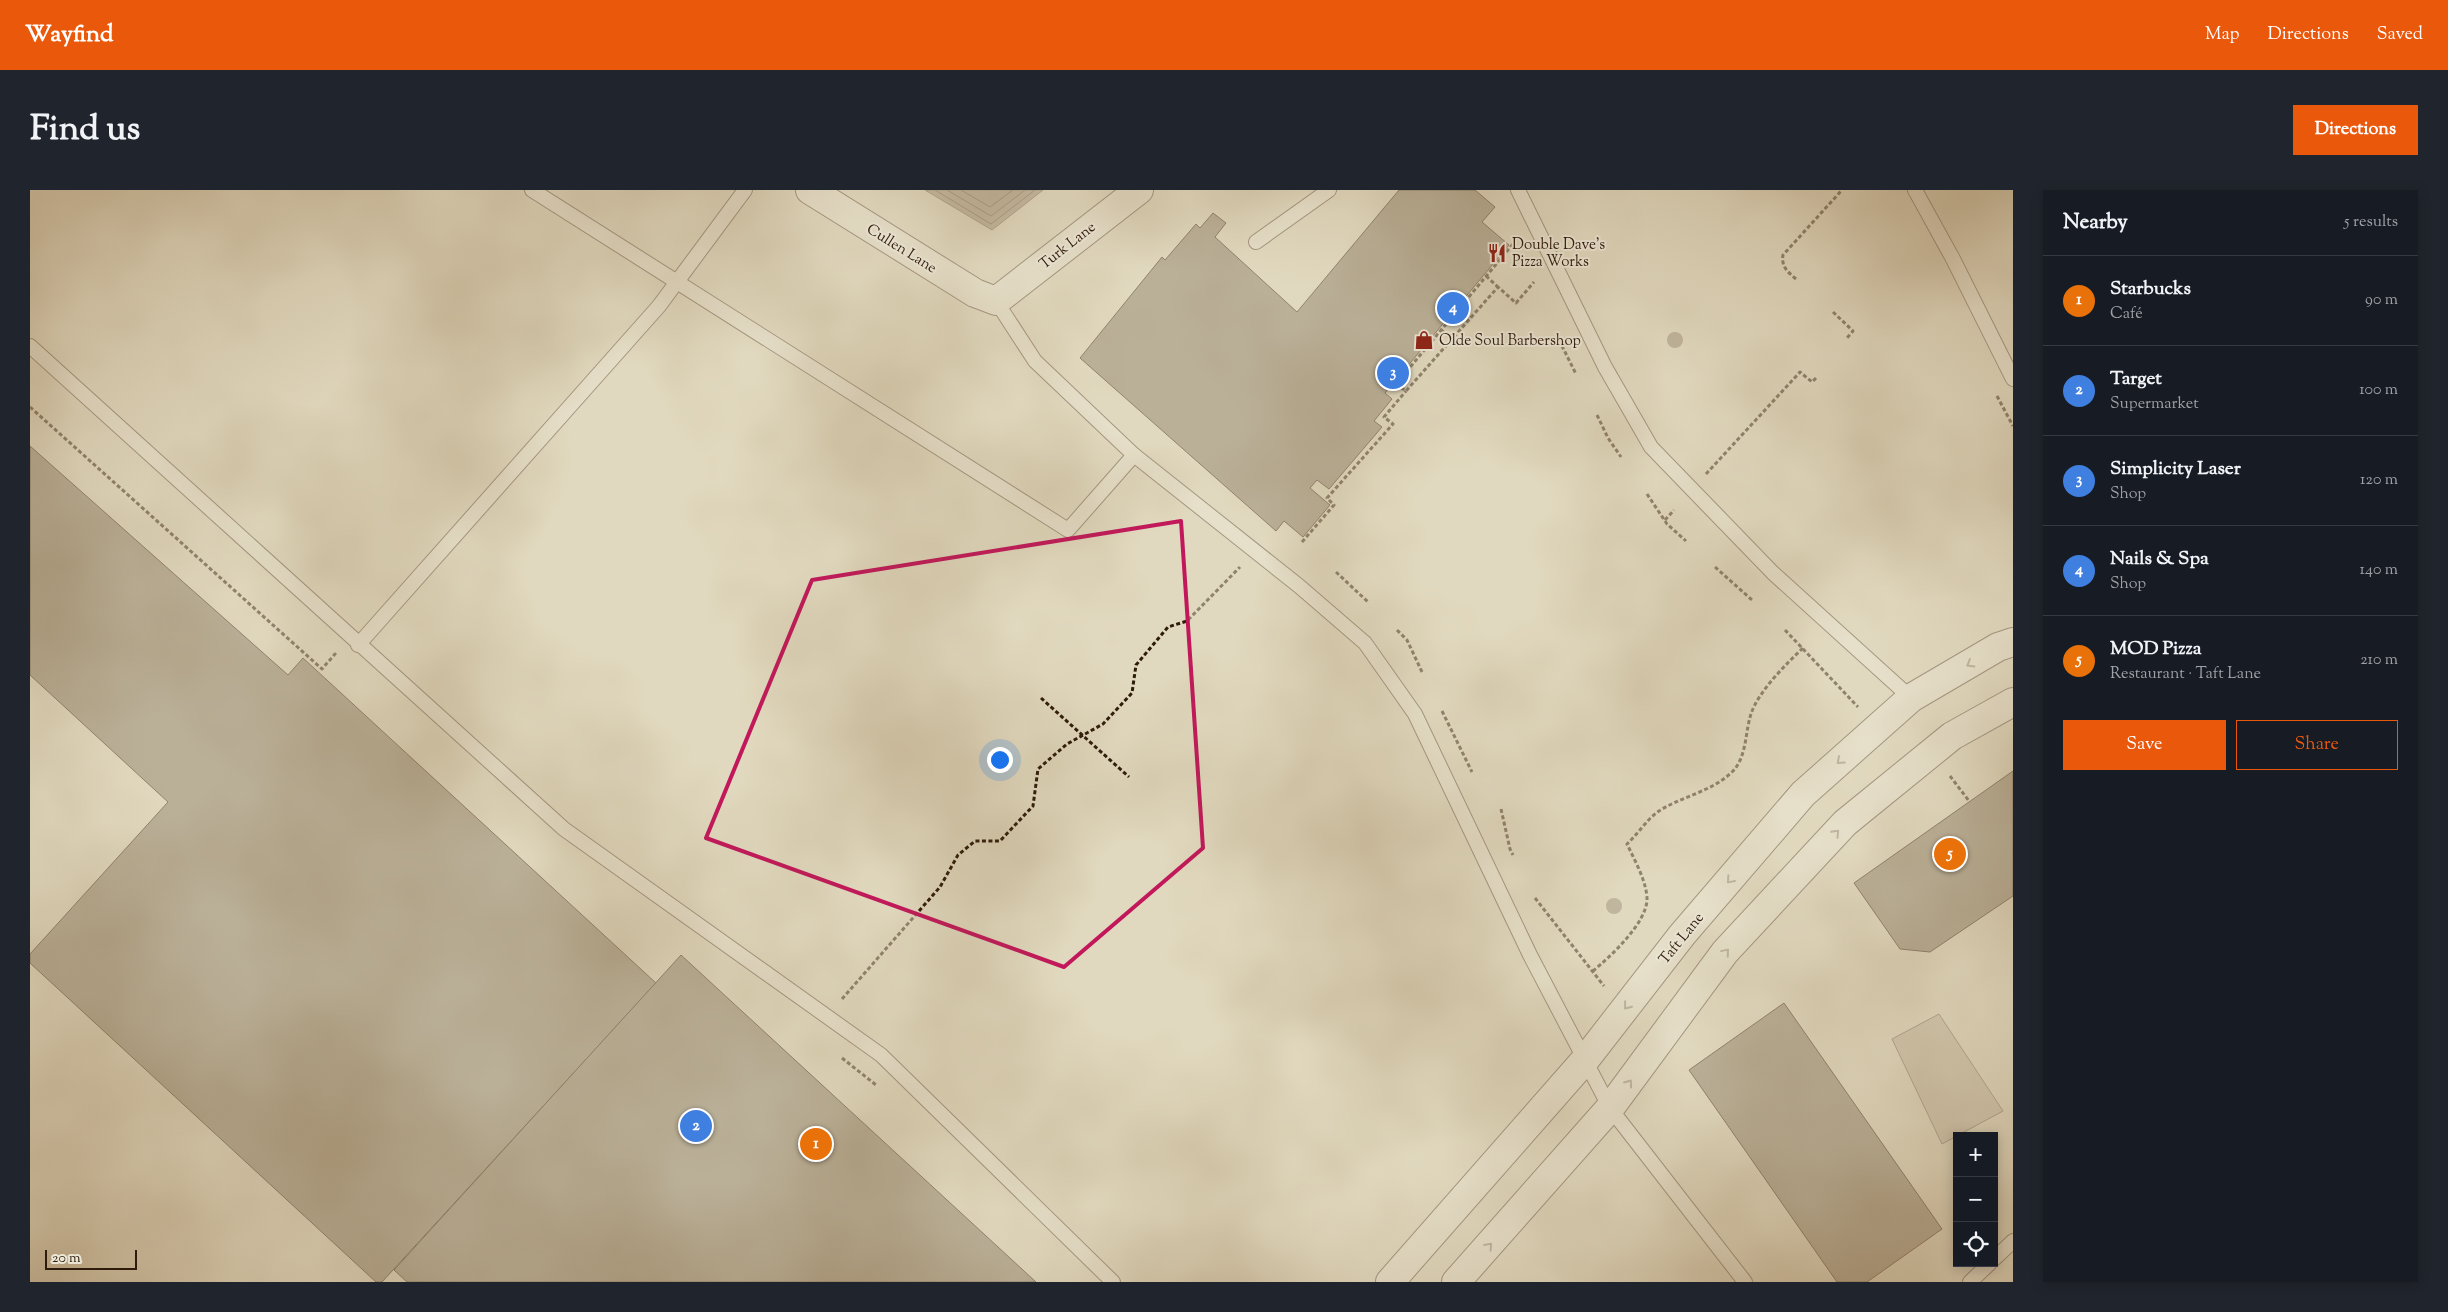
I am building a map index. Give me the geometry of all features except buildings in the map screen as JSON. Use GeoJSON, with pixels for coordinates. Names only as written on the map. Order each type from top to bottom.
{"type":"FeatureCollection","features":[{"type":"Feature","properties":{"kind":"street","name":"Cullen Lane"},"geometry":{"type":"LineString","coordinates":[[810,190],[975,293],[996,301]]}},
{"type":"Feature","properties":{"kind":"street","name":"Turk Lane"},"geometry":{"type":"LineString","coordinates":[[996,301],[1139,190]]}},
{"type":"Feature","properties":{"kind":"street","name":"Taft Lane"},"geometry":{"type":"LineString","coordinates":[[1390,1282],[1585,1060],[1682,935],[1803,794],[1911,698],[1998,647],[2013,642]]}},
{"type":"Feature","properties":{"kind":"street"},"geometry":{"type":"LineString","coordinates":[[1456,1282],[1610,1108],[1725,952],[1845,824],[1952,736],[2013,702]]}},
{"type":"Feature","properties":{"kind":"lane"},"geometry":{"type":"LineString","coordinates":[[532,190],[1068,530],[1134,455]]}},
{"type":"Feature","properties":{"kind":"lane"},"geometry":{"type":"LineString","coordinates":[[358,645],[660,306],[745,190]]}},
{"type":"Feature","properties":{"kind":"lane"},"geometry":{"type":"LineString","coordinates":[[1256,242],[1329,190]]}},
{"type":"Feature","properties":{"kind":"lane"},"geometry":{"type":"LineString","coordinates":[[1518,190],[1605,367],[1651,447],[1773,573],[1911,698]]}},
{"type":"Feature","properties":{"kind":"lane"},"geometry":{"type":"LineString","coordinates":[[1915,190],[1954,260],[2013,378]]}},
{"type":"Feature","properties":{"kind":"lane"},"geometry":{"type":"LineString","coordinates":[[996,301],[1035,361],[1134,455],[1253,550],[1365,644],[1416,714],[1530,955],[1610,1108],[1745,1282]]}},
{"type":"Feature","properties":{"kind":"lane"},"geometry":{"type":"LineString","coordinates":[[30,346],[358,645],[564,829],[881,1055],[1113,1282]]}},
{"type":"Feature","properties":{"kind":"lane"},"geometry":{"type":"LineString","coordinates":[[1998,1255],[2013,1241]]}},
{"type":"Feature","properties":{"kind":"lane"},"geometry":{"type":"LineString","coordinates":[[1970,1282],[1986,1267]]}},
{"type":"Feature","properties":{"kind":"path"},"geometry":{"type":"LineString","coordinates":[[1796,279],[1784,268],[1782,262],[1783,255],[1842,190]]}},
{"type":"Feature","properties":{"kind":"path"},"geometry":{"type":"LineString","coordinates":[[1406,392],[1396,384],[1513,244]]}},
{"type":"Feature","properties":{"kind":"path"},"geometry":{"type":"LineString","coordinates":[[1486,276],[1516,303],[1534,282]]}},
{"type":"Feature","properties":{"kind":"path"},"geometry":{"type":"LineString","coordinates":[[1302,542],[1334,505],[1327,498],[1393,424],[1384,417],[1498,287]]}},
{"type":"Feature","properties":{"kind":"path"},"geometry":{"type":"LineString","coordinates":[[1833,312],[1853,330],[1847,338]]}},
{"type":"Feature","properties":{"kind":"path"},"geometry":{"type":"LineString","coordinates":[[1441,330],[1452,339]]}},
{"type":"Feature","properties":{"kind":"path"},"geometry":{"type":"LineString","coordinates":[[1556,334],[1576,374]]}},
{"type":"Feature","properties":{"kind":"path"},"geometry":{"type":"LineString","coordinates":[[1704,476],[1800,372],[1812,382],[1817,376]]}},
{"type":"Feature","properties":{"kind":"path"},"geometry":{"type":"LineString","coordinates":[[1995,391],[2013,426]]}},
{"type":"Feature","properties":{"kind":"path"},"geometry":{"type":"LineString","coordinates":[[1597,414],[1608,438],[1622,457]]}},
{"type":"Feature","properties":{"kind":"path"},"geometry":{"type":"LineString","coordinates":[[1647,494],[1665,520],[1686,541]]}},
{"type":"Feature","properties":{"kind":"path"},"geometry":{"type":"LineString","coordinates":[[1665,520],[1674,510]]}},
{"type":"Feature","properties":{"kind":"path"},"geometry":{"type":"LineString","coordinates":[[827,1016],[940,888],[958,856],[975,841],[1000,842],[1033,806],[1038,769],[1067,744],[1103,724],[1132,693],[1136,665],[1168,627],[1188,621],[1233,575],[1253,550]]}},
{"type":"Feature","properties":{"kind":"path"},"geometry":{"type":"LineString","coordinates":[[1715,567],[1752,600]]}},
{"type":"Feature","properties":{"kind":"path"},"geometry":{"type":"LineString","coordinates":[[1336,572],[1368,602]]}},
{"type":"Feature","properties":{"kind":"path"},"geometry":{"type":"LineString","coordinates":[[1397,630],[1407,640],[1422,672]]}},
{"type":"Feature","properties":{"kind":"path"},"geometry":{"type":"LineString","coordinates":[[1785,630],[1864,712]]}},
{"type":"Feature","properties":{"kind":"path"},"geometry":{"type":"LineString","coordinates":[[1593,971],[1640,921],[1647,901],[1642,878],[1627,844],[1657,812],[1702,791],[1733,771],[1740,760],[1751,714],[1758,698],[1785,665],[1803,648]]}},
{"type":"Feature","properties":{"kind":"path"},"geometry":{"type":"LineString","coordinates":[[1041,698],[1129,777]]}},
{"type":"Feature","properties":{"kind":"path"},"geometry":{"type":"LineString","coordinates":[[1442,710],[1472,772]]}},
{"type":"Feature","properties":{"kind":"path"},"geometry":{"type":"LineString","coordinates":[[1949,774],[1969,801]]}},
{"type":"Feature","properties":{"kind":"path"},"geometry":{"type":"LineString","coordinates":[[1501,809],[1513,855]]}},
{"type":"Feature","properties":{"kind":"path"},"geometry":{"type":"LineString","coordinates":[[1536,898],[1604,986]]}},
{"type":"Feature","properties":{"kind":"highlighted area"},"geometry":{"type":"Polygon","coordinates":[[[1181,521],[1203,848],[1064,967],[706,838],[812,580],[1181,521]]]}},
{"type":"Feature","properties":{"kind":"shaded area"},"geometry":{"type":"Polygon","coordinates":[[[1939,1014],[2003,1111],[1964,1132],[1953,1132],[1953,1138],[1942,1144],[1892,1039],[1939,1014]]]}},
{"type":"Feature","properties":{"kind":"water"},"geometry":{"type":"Polygon","coordinates":[[[925,190],[1043,190],[992,230],[925,190]]]}},
{"type":"Feature","properties":{"kind":"place","name":"Double Dave's Pizza Works"},"geometry":{"type":"Point","coordinates":[1497,253]}},
{"type":"Feature","properties":{"kind":"place","name":"Nails & Spa"},"geometry":{"type":"Point","coordinates":[1453,308]}},
{"type":"Feature","properties":{"kind":"place","name":"Olde Soul Barbershop"},"geometry":{"type":"Point","coordinates":[1424,340]}},
{"type":"Feature","properties":{"kind":"place","name":"Simplicity Laser"},"geometry":{"type":"Point","coordinates":[1393,373]}},
{"type":"Feature","properties":{"kind":"place","name":"MOD Pizza"},"geometry":{"type":"Point","coordinates":[1950,854]}},
{"type":"Feature","properties":{"kind":"place","name":"Target"},"geometry":{"type":"Point","coordinates":[696,1126]}},
{"type":"Feature","properties":{"kind":"place","name":"Starbucks"},"geometry":{"type":"Point","coordinates":[816,1144]}}]}
